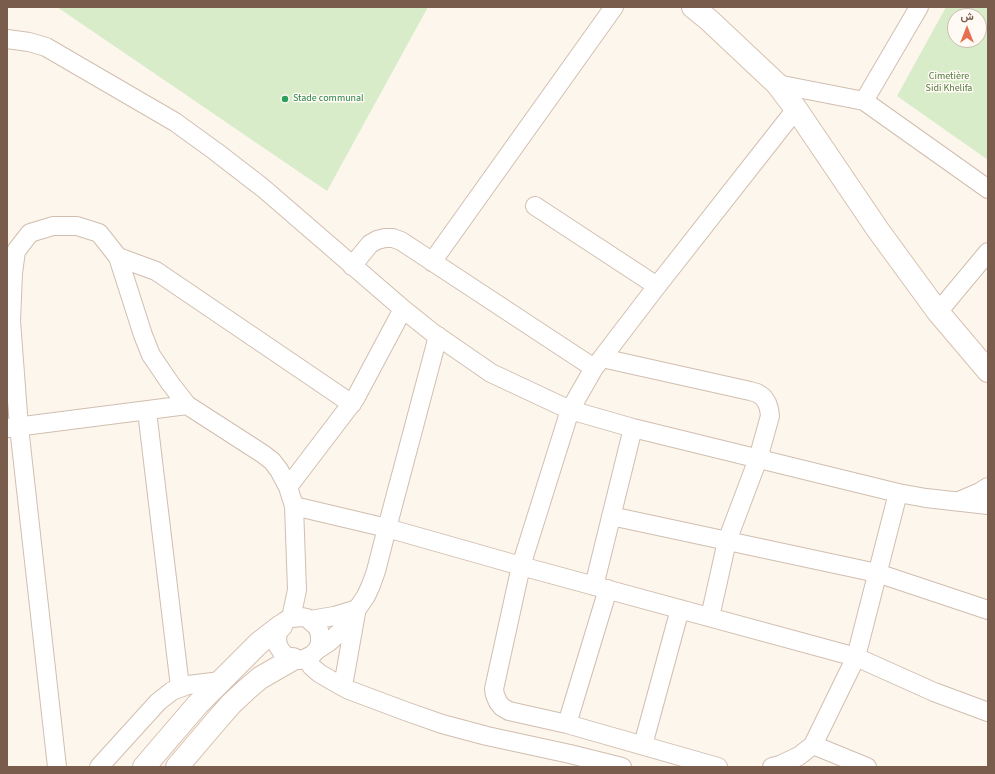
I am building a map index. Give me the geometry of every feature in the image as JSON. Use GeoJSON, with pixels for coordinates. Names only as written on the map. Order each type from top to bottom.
{"type":"FeatureCollection","features":[{"type":"Feature","properties":{"kind":"street"},"geometry":{"type":"LineString","coordinates":[[432,262],[614,7]]}},
{"type":"Feature","properties":{"kind":"street"},"geometry":{"type":"LineString","coordinates":[[693,7],[710,20],[777,84],[796,109],[878,230],[938,312],[988,371]]}},
{"type":"Feature","properties":{"kind":"street"},"geometry":{"type":"LineString","coordinates":[[864,101],[919,7]]}},
{"type":"Feature","properties":{"kind":"street"},"geometry":{"type":"LineString","coordinates":[[7,39],[34,43],[51,49],[175,122],[263,188],[352,266],[438,336],[491,372],[570,410],[633,428],[898,493],[926,498],[988,505]]}},
{"type":"Feature","properties":{"kind":"street"},"geometry":{"type":"LineString","coordinates":[[777,84],[864,101],[988,189]]}},
{"type":"Feature","properties":{"kind":"street"},"geometry":{"type":"LineString","coordinates":[[718,767],[567,724],[509,711],[502,707],[498,702],[494,689],[521,566],[570,410],[598,363],[796,109]]}},
{"type":"Feature","properties":{"kind":"street"},"geometry":{"type":"LineString","coordinates":[[535,206],[657,286]]}},
{"type":"Feature","properties":{"kind":"street"},"geometry":{"type":"LineString","coordinates":[[57,767],[13,427],[9,322],[13,273],[16,251],[30,233],[53,226],[77,226],[99,233],[118,257],[143,335],[152,355],[170,383],[188,405],[263,454],[272,461],[279,470],[288,487],[294,506],[297,620]]}},
{"type":"Feature","properties":{"kind":"street"},"geometry":{"type":"LineString","coordinates":[[352,266],[370,244],[377,240],[394,238],[598,363],[757,393],[762,397],[767,403],[770,416],[758,459],[727,541],[710,617]]}},
{"type":"Feature","properties":{"kind":"street"},"geometry":{"type":"LineString","coordinates":[[938,312],[988,252]]}},
{"type":"Feature","properties":{"kind":"street"},"geometry":{"type":"LineString","coordinates":[[118,257],[156,271],[352,404]]}},
{"type":"Feature","properties":{"kind":"street"},"geometry":{"type":"LineString","coordinates":[[288,487],[352,404],[404,309]]}},
{"type":"Feature","properties":{"kind":"street"},"geometry":{"type":"LineString","coordinates":[[177,767],[231,704],[246,690],[260,678],[305,656],[329,642],[349,621],[366,596],[376,571],[438,336]]}},
{"type":"Feature","properties":{"kind":"street"},"geometry":{"type":"LineString","coordinates":[[13,427],[188,405]]}},
{"type":"Feature","properties":{"kind":"street"},"geometry":{"type":"LineString","coordinates":[[147,411],[180,687]]}},
{"type":"Feature","properties":{"kind":"street"},"geometry":{"type":"LineString","coordinates":[[567,724],[601,588],[611,516],[633,428]]}},
{"type":"Feature","properties":{"kind":"street"},"geometry":{"type":"LineString","coordinates":[[959,502],[988,487]]}},
{"type":"Feature","properties":{"kind":"street"},"geometry":{"type":"LineString","coordinates":[[772,767],[799,756],[813,745],[856,657],[898,493]]}},
{"type":"Feature","properties":{"kind":"street"},"geometry":{"type":"LineString","coordinates":[[294,506],[387,528],[856,657],[934,692],[988,712]]}},
{"type":"Feature","properties":{"kind":"street"},"geometry":{"type":"LineString","coordinates":[[611,516],[877,573],[988,610]]}},
{"type":"Feature","properties":{"kind":"street"},"geometry":{"type":"LineString","coordinates":[[144,767],[198,704],[260,643],[297,620],[334,616],[357,609]]}},
{"type":"Feature","properties":{"kind":"street"},"geometry":{"type":"LineString","coordinates":[[343,686],[357,609]]}},
{"type":"Feature","properties":{"kind":"street"},"geometry":{"type":"LineString","coordinates":[[643,745],[680,609]]}},
{"type":"Feature","properties":{"kind":"street"},"geometry":{"type":"LineString","coordinates":[[297,620],[315,624],[319,630],[320,644],[305,656],[287,657],[278,646],[278,632],[297,620]]}},
{"type":"Feature","properties":{"kind":"street"},"geometry":{"type":"LineString","coordinates":[[305,656],[312,666],[328,679],[405,711],[442,724],[487,736],[622,767]]}},
{"type":"Feature","properties":{"kind":"street"},"geometry":{"type":"LineString","coordinates":[[99,767],[158,702],[172,691],[188,685],[221,681]]}},
{"type":"Feature","properties":{"kind":"street"},"geometry":{"type":"LineString","coordinates":[[813,745],[867,767]]}},
{"type":"Feature","properties":{"kind":"green space","name":"Stade communal"},"geometry":{"type":"Polygon","coordinates":[[[57,7],[428,7],[327,191],[57,7]]]}},
{"type":"Feature","properties":{"kind":"green space","name":"Cimetière Sidi Khelifa"},"geometry":{"type":"Polygon","coordinates":[[[946,7],[988,7],[988,160],[897,96],[946,7]]]}},
{"type":"Feature","properties":{"kind":"place","name":"Stade communal"},"geometry":{"type":"Point","coordinates":[285,99]}}]}
